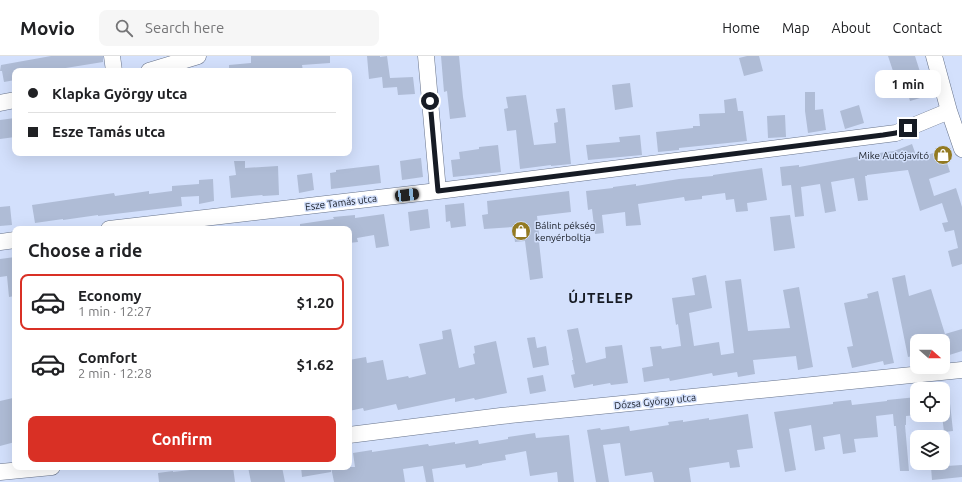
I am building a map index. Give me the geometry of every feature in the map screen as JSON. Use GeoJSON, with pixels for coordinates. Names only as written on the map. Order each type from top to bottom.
{"type":"FeatureCollection","features":[{"type":"Feature","properties":{"kind":"street"},"geometry":{"type":"LineString","coordinates":[[112,56],[114,68]]}},
{"type":"Feature","properties":{"kind":"street"},"geometry":{"type":"LineString","coordinates":[[158,68],[198,56]]}},
{"type":"Feature","properties":{"kind":"street"},"geometry":{"type":"LineString","coordinates":[[426,56],[438,191]]}},
{"type":"Feature","properties":{"kind":"street"},"geometry":{"type":"LineString","coordinates":[[934,56],[949,111],[962,149]]}},
{"type":"Feature","properties":{"kind":"street"},"geometry":{"type":"LineString","coordinates":[[0,103],[12,101]]}},
{"type":"Feature","properties":{"kind":"street","name":"Esze Tamás utca"},"geometry":{"type":"LineString","coordinates":[[135,226],[438,191],[896,133],[949,111]]}},
{"type":"Feature","properties":{"kind":"street"},"geometry":{"type":"LineString","coordinates":[[0,242],[12,240]]}},
{"type":"Feature","properties":{"kind":"street","name":"Dózsa György utca"},"geometry":{"type":"LineString","coordinates":[[352,435],[501,416],[962,370]]}},
{"type":"Feature","properties":{"kind":"street"},"geometry":{"type":"LineString","coordinates":[[0,472],[21,470]]}},
{"type":"Feature","properties":{"kind":"building"},"geometry":{"type":"Polygon","coordinates":[[[51,56],[103,56],[103,62],[66,68],[12,68],[12,81],[4,82],[2,71],[0,71],[1,65],[51,56]]]}},
{"type":"Feature","properties":{"kind":"building"},"geometry":{"type":"Polygon","coordinates":[[[251,56],[330,56],[330,63],[302,65],[302,68],[229,68],[229,65],[251,63],[251,56]]]}},
{"type":"Feature","properties":{"kind":"building"},"geometry":{"type":"Polygon","coordinates":[[[367,56],[387,56],[390,78],[413,77],[415,94],[398,95],[397,87],[383,88],[382,77],[369,79],[367,56]]]}},
{"type":"Feature","properties":{"kind":"building"},"geometry":{"type":"Polygon","coordinates":[[[441,56],[459,56],[466,117],[450,119],[447,91],[444,92],[441,56]]]}},
{"type":"Feature","properties":{"kind":"building"},"geometry":{"type":"Polygon","coordinates":[[[759,56],[763,71],[744,76],[739,58],[759,56]]]}},
{"type":"Feature","properties":{"kind":"building"},"geometry":{"type":"Polygon","coordinates":[[[888,56],[915,56],[927,96],[910,101],[904,80],[897,83],[888,56]]]}},
{"type":"Feature","properties":{"kind":"building"},"geometry":{"type":"Polygon","coordinates":[[[630,83],[633,107],[615,110],[612,85],[630,83]]]}},
{"type":"Feature","properties":{"kind":"building"},"geometry":{"type":"Polygon","coordinates":[[[805,92],[815,92],[815,110],[823,109],[826,130],[808,133],[805,111],[805,92]]]}},
{"type":"Feature","properties":{"kind":"building"},"geometry":{"type":"Polygon","coordinates":[[[526,95],[534,145],[556,143],[554,123],[558,122],[556,109],[565,108],[571,164],[520,169],[516,130],[507,131],[504,109],[508,108],[506,97],[526,95]]]}},
{"type":"Feature","properties":{"kind":"building"},"geometry":{"type":"Polygon","coordinates":[[[736,98],[738,111],[743,111],[747,141],[679,148],[679,150],[658,152],[656,132],[700,126],[699,114],[725,113],[724,100],[736,98]]]}},
{"type":"Feature","properties":{"kind":"building"},"geometry":{"type":"Polygon","coordinates":[[[859,105],[864,123],[845,129],[840,111],[859,105]]]}},
{"type":"Feature","properties":{"kind":"building"},"geometry":{"type":"Polygon","coordinates":[[[785,115],[786,137],[768,138],[767,116],[785,115]]]}},
{"type":"Feature","properties":{"kind":"building"},"geometry":{"type":"Polygon","coordinates":[[[12,118],[12,137],[0,139],[0,120],[12,118]]]}},
{"type":"Feature","properties":{"kind":"building"},"geometry":{"type":"Polygon","coordinates":[[[640,135],[642,155],[588,160],[586,145],[620,142],[619,137],[640,135]]]}},
{"type":"Feature","properties":{"kind":"building"},"geometry":{"type":"Polygon","coordinates":[[[912,144],[917,158],[943,150],[950,172],[929,179],[934,196],[956,188],[962,207],[962,264],[952,267],[948,251],[958,248],[954,230],[945,232],[942,223],[948,222],[942,203],[920,211],[908,170],[865,176],[868,200],[858,201],[854,178],[831,182],[836,211],[825,213],[820,184],[801,187],[804,216],[795,217],[791,185],[782,186],[780,167],[799,165],[799,167],[894,151],[912,144]]]}},
{"type":"Feature","properties":{"kind":"building"},"geometry":{"type":"Polygon","coordinates":[[[498,145],[501,172],[453,177],[451,160],[460,159],[459,152],[479,149],[479,147],[498,145]]]}},
{"type":"Feature","properties":{"kind":"building"},"geometry":{"type":"Polygon","coordinates":[[[421,158],[423,177],[402,180],[400,161],[421,158]]]}},
{"type":"Feature","properties":{"kind":"building"},"geometry":{"type":"Polygon","coordinates":[[[234,161],[245,161],[245,168],[278,166],[279,195],[231,198],[229,176],[236,175],[234,161]]]}},
{"type":"Feature","properties":{"kind":"building"},"geometry":{"type":"Polygon","coordinates":[[[379,165],[381,183],[331,189],[330,173],[336,172],[336,170],[379,165]]]}},
{"type":"Feature","properties":{"kind":"building"},"geometry":{"type":"Polygon","coordinates":[[[762,168],[767,200],[747,203],[748,211],[736,212],[734,199],[726,200],[725,193],[702,196],[702,199],[685,201],[684,197],[638,204],[641,225],[626,226],[625,212],[602,215],[604,233],[595,234],[592,209],[588,210],[586,191],[713,176],[762,168]]]}},
{"type":"Feature","properties":{"kind":"building"},"geometry":{"type":"Polygon","coordinates":[[[312,173],[314,190],[299,193],[297,175],[312,173]]]}},
{"type":"Feature","properties":{"kind":"building"},"geometry":{"type":"Polygon","coordinates":[[[213,179],[214,201],[199,204],[199,196],[181,197],[182,206],[35,223],[32,205],[114,193],[115,196],[149,191],[149,194],[172,191],[172,186],[199,184],[199,180],[213,179]]]}},
{"type":"Feature","properties":{"kind":"building"},"geometry":{"type":"Polygon","coordinates":[[[569,191],[571,212],[537,216],[543,278],[530,280],[525,241],[515,242],[513,227],[484,229],[482,215],[488,214],[487,201],[569,191]]]}},
{"type":"Feature","properties":{"kind":"building"},"geometry":{"type":"Polygon","coordinates":[[[464,203],[466,226],[451,228],[450,221],[446,222],[445,205],[464,203]]]}},
{"type":"Feature","properties":{"kind":"building"},"geometry":{"type":"Polygon","coordinates":[[[10,206],[12,225],[0,226],[0,207],[10,206]]]}},
{"type":"Feature","properties":{"kind":"building"},"geometry":{"type":"Polygon","coordinates":[[[428,209],[430,228],[410,231],[408,212],[428,209]]]}},
{"type":"Feature","properties":{"kind":"building"},"geometry":{"type":"Polygon","coordinates":[[[384,214],[389,246],[376,248],[374,235],[357,238],[358,242],[352,243],[352,226],[300,226],[300,224],[334,219],[333,217],[355,215],[355,218],[384,214]]]}},
{"type":"Feature","properties":{"kind":"building"},"geometry":{"type":"Polygon","coordinates":[[[790,215],[795,248],[774,251],[770,217],[790,215]]]}},
{"type":"Feature","properties":{"kind":"building"},"geometry":{"type":"Polygon","coordinates":[[[12,257],[12,296],[9,297],[7,276],[0,277],[0,259],[12,257]]]}},
{"type":"Feature","properties":{"kind":"building"},"geometry":{"type":"Polygon","coordinates":[[[706,275],[712,308],[689,313],[694,346],[719,342],[721,355],[734,353],[725,281],[741,279],[748,331],[790,328],[783,290],[799,287],[813,367],[798,370],[796,356],[753,360],[755,374],[738,377],[737,372],[713,376],[712,373],[670,381],[669,378],[644,382],[642,368],[653,366],[650,347],[661,346],[662,349],[681,346],[672,298],[695,295],[692,278],[706,275]]]}},
{"type":"Feature","properties":{"kind":"building"},"geometry":{"type":"Polygon","coordinates":[[[905,275],[909,296],[931,289],[945,334],[910,334],[910,357],[908,357],[892,278],[905,275]]]}},
{"type":"Feature","properties":{"kind":"building"},"geometry":{"type":"Polygon","coordinates":[[[878,291],[894,363],[884,365],[883,361],[852,368],[847,347],[853,346],[844,303],[868,298],[867,294],[878,291]]]}},
{"type":"Feature","properties":{"kind":"building"},"geometry":{"type":"Polygon","coordinates":[[[578,328],[586,363],[606,358],[605,347],[622,345],[628,383],[611,385],[610,383],[593,386],[593,384],[574,388],[571,375],[575,374],[567,330],[578,328]]]}},
{"type":"Feature","properties":{"kind":"building"},"geometry":{"type":"Polygon","coordinates":[[[451,329],[459,368],[475,364],[473,354],[475,353],[474,346],[496,341],[507,393],[475,400],[474,398],[455,402],[455,398],[398,410],[396,404],[364,411],[363,408],[352,410],[352,359],[366,357],[367,363],[383,360],[387,380],[408,376],[409,378],[426,374],[419,344],[443,339],[442,331],[451,329]]]}},
{"type":"Feature","properties":{"kind":"building"},"geometry":{"type":"Polygon","coordinates":[[[962,329],[962,351],[950,355],[950,334],[945,334],[962,329]]]}},
{"type":"Feature","properties":{"kind":"building"},"geometry":{"type":"Polygon","coordinates":[[[535,337],[537,348],[546,346],[549,365],[533,368],[527,338],[535,337]]]}},
{"type":"Feature","properties":{"kind":"building"},"geometry":{"type":"Polygon","coordinates":[[[543,375],[546,391],[530,394],[527,378],[543,375]]]}},
{"type":"Feature","properties":{"kind":"building"},"geometry":{"type":"Polygon","coordinates":[[[12,398],[12,443],[0,446],[0,401],[12,398]]]}},
{"type":"Feature","properties":{"kind":"building"},"geometry":{"type":"Polygon","coordinates":[[[910,398],[910,416],[906,416],[905,425],[909,471],[900,471],[896,426],[894,426],[893,414],[876,416],[878,437],[854,439],[856,452],[843,454],[840,434],[823,437],[825,449],[815,451],[811,425],[789,429],[796,470],[785,472],[774,412],[851,400],[852,405],[910,398]]]}},
{"type":"Feature","properties":{"kind":"building"},"geometry":{"type":"Polygon","coordinates":[[[950,403],[953,431],[944,430],[943,422],[950,422],[950,403]]]}},
{"type":"Feature","properties":{"kind":"building"},"geometry":{"type":"Polygon","coordinates":[[[748,414],[753,448],[737,450],[740,467],[730,468],[729,462],[689,468],[691,482],[654,482],[652,472],[625,476],[620,443],[603,445],[609,482],[596,482],[587,430],[600,428],[601,430],[629,426],[630,431],[669,425],[668,422],[683,420],[683,422],[709,418],[709,420],[748,414]]]}},
{"type":"Feature","properties":{"kind":"building"},"geometry":{"type":"Polygon","coordinates":[[[535,433],[536,438],[569,435],[574,482],[558,482],[557,472],[530,476],[526,451],[505,455],[506,460],[482,465],[466,468],[465,464],[432,469],[434,482],[426,482],[423,466],[403,469],[405,482],[334,482],[332,470],[352,470],[352,467],[355,467],[353,453],[372,450],[372,452],[428,444],[429,446],[455,442],[455,444],[478,440],[479,444],[508,439],[508,437],[535,433]]]}},
{"type":"Feature","properties":{"kind":"building"},"geometry":{"type":"Polygon","coordinates":[[[962,465],[962,477],[932,480],[931,470],[950,470],[950,466],[962,465]]]}},
{"type":"Feature","properties":{"kind":"building"},"geometry":{"type":"Polygon","coordinates":[[[190,470],[233,470],[235,482],[159,482],[158,473],[190,470]]]}},
{"type":"Feature","properties":{"kind":"building"},"geometry":{"type":"Polygon","coordinates":[[[249,470],[283,470],[285,482],[251,482],[249,470]]]}},
{"type":"Feature","properties":{"kind":"building"},"geometry":{"type":"Polygon","coordinates":[[[301,470],[331,470],[331,472],[302,477],[301,470]]]}},
{"type":"Feature","properties":{"kind":"place","name":"Mike Autójavító"},"geometry":{"type":"Point","coordinates":[943,155]}},
{"type":"Feature","properties":{"kind":"place","name":"Bálint pékség kenyérboltja"},"geometry":{"type":"Point","coordinates":[521,231]}},
{"type":"Feature","properties":{"kind":"district","name":"ÚJTELEP"},"geometry":{"type":"Point","coordinates":[601,298]}},
{"type":"Feature","properties":{"kind":"route"},"geometry":{"type":"LineString","coordinates":[[430,101],[438,191],[883,135],[896,133],[908,128]]}}]}
